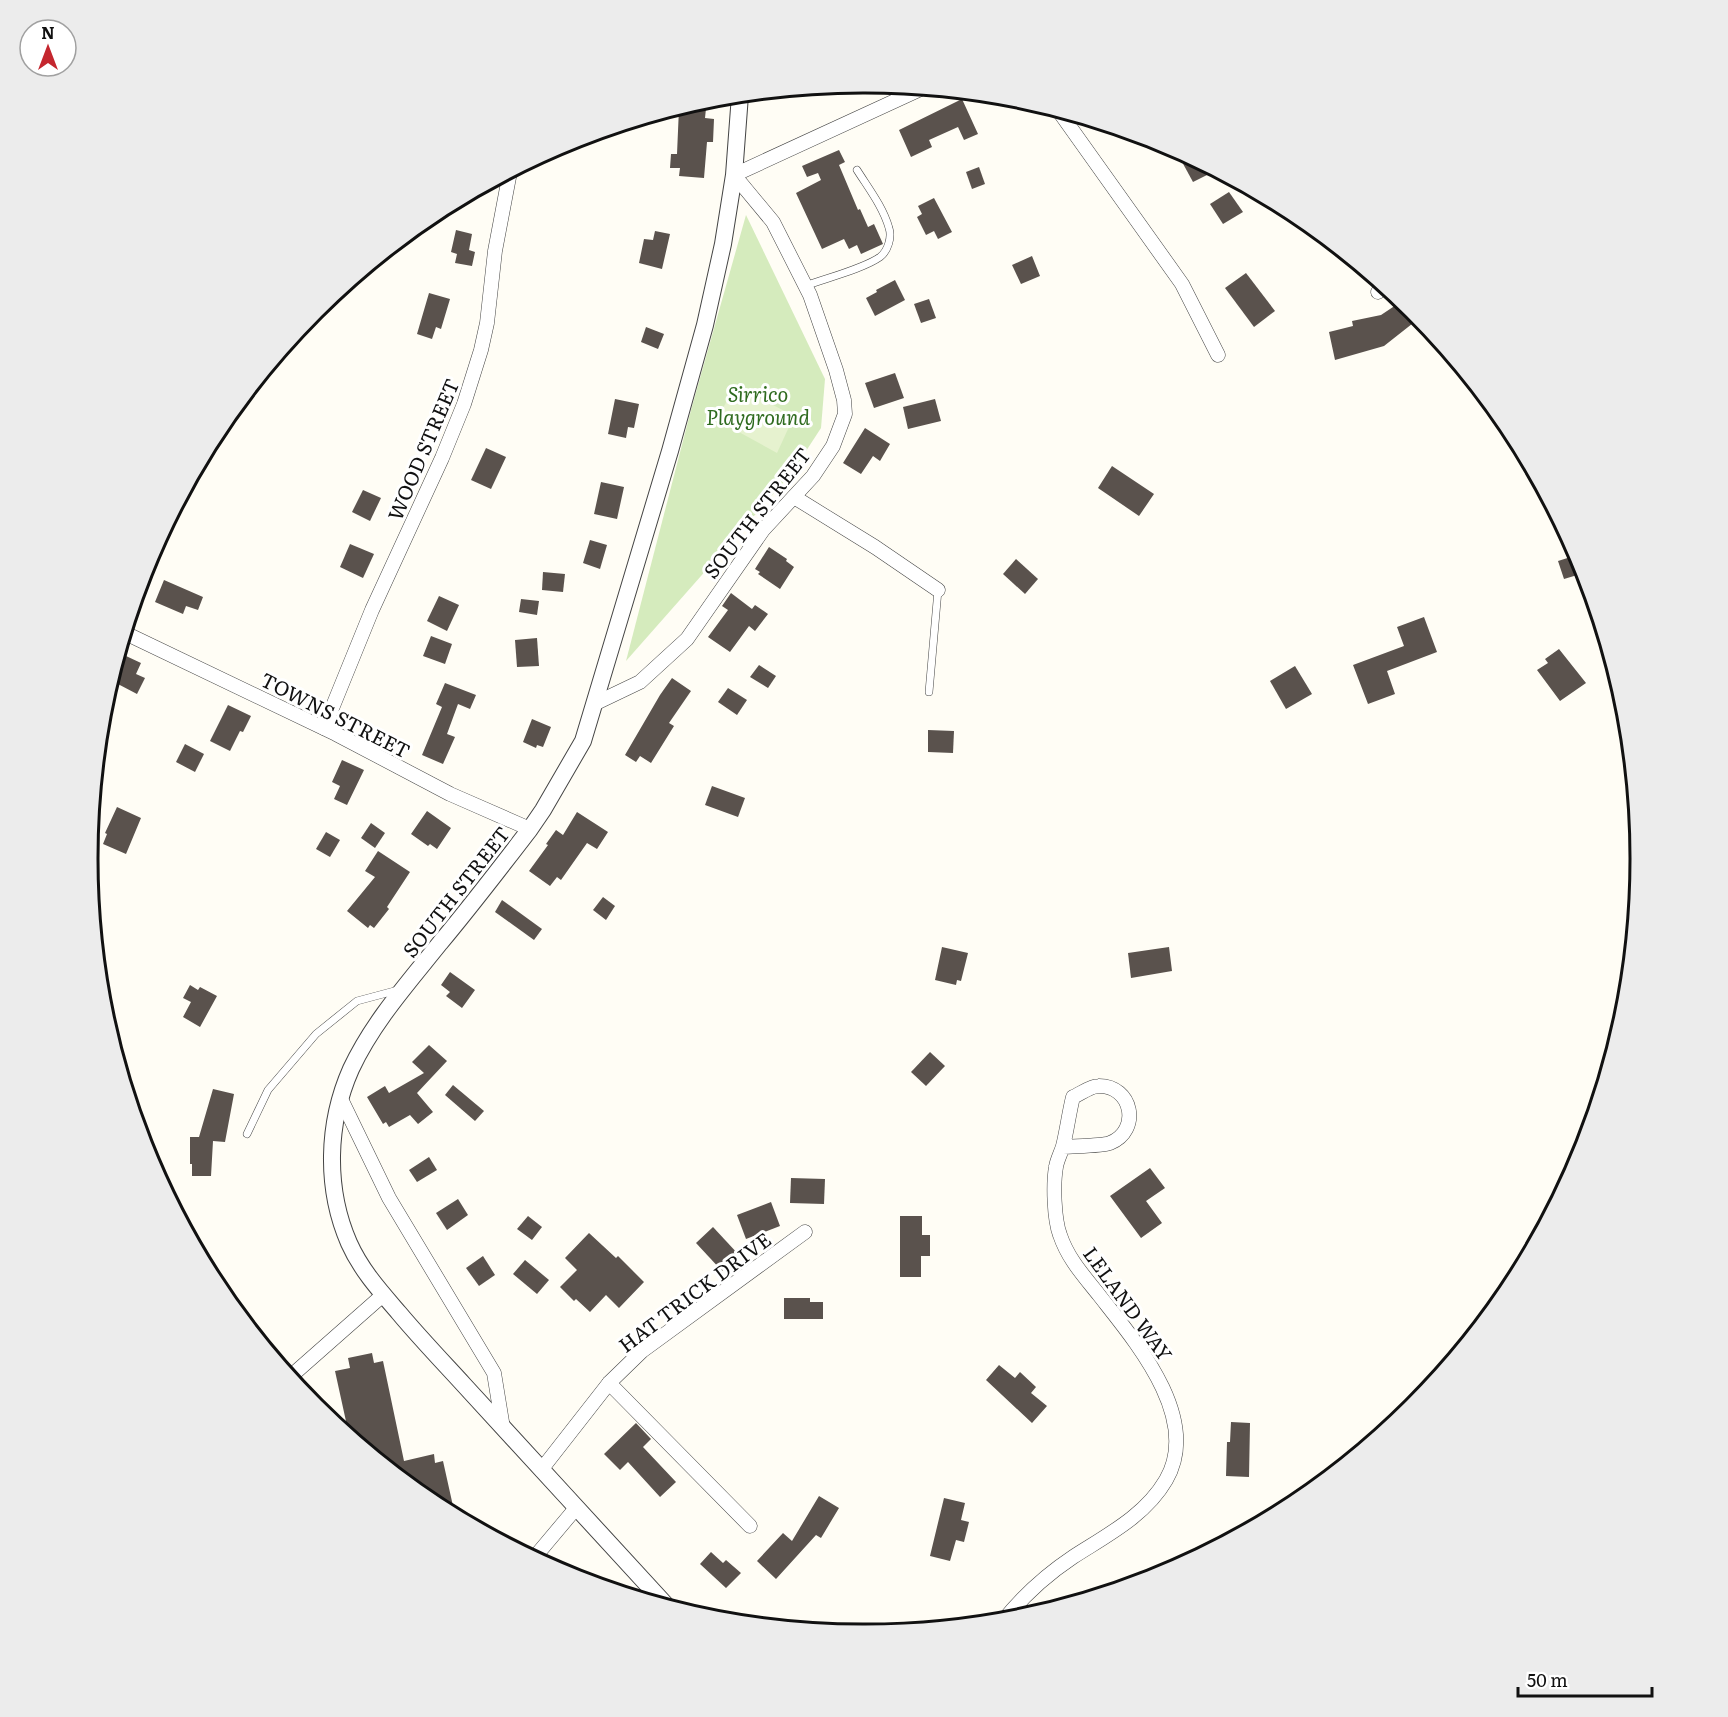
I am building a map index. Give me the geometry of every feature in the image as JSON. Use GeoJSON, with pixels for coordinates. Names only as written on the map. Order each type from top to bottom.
{"type":"FeatureCollection","features":[{"type":"Feature","properties":{"kind":"street"},"geometry":{"type":"LineString","coordinates":[[734,175],[908,95]]}},
{"type":"Feature","properties":{"kind":"street","name":"SOUTH STREET"},"geometry":{"type":"LineString","coordinates":[[648,1592],[576,1508],[383,1295],[358,1262],[340,1217],[335,1194],[332,1148],[334,1125],[341,1099],[362,1048],[387,1009],[530,830],[583,741],[670,451],[705,324],[723,244],[734,175],[739,104]]}},
{"type":"Feature","properties":{"kind":"street"},"geometry":{"type":"LineString","coordinates":[[1065,120],[1182,284],[1218,355]]}},
{"type":"Feature","properties":{"kind":"street","name":"SOUTH STREET"},"geometry":{"type":"LineString","coordinates":[[594,704],[640,682],[687,639],[763,530],[813,476],[833,446],[845,414],[837,370],[805,286],[773,222],[734,175]]}},
{"type":"Feature","properties":{"kind":"street","name":"WOOD STREET"},"geometry":{"type":"LineString","coordinates":[[324,728],[372,610],[434,476],[463,406],[487,323],[495,250],[508,181]]}},
{"type":"Feature","properties":{"kind":"street"},"geometry":{"type":"LineString","coordinates":[[794,496],[938,590]]}},
{"type":"Feature","properties":{"kind":"street","name":"TOWNS STREET"},"geometry":{"type":"LineString","coordinates":[[132,636],[324,728],[450,794],[530,830]]}},
{"type":"Feature","properties":{"kind":"street","name":"LELAND WAY"},"geometry":{"type":"LineString","coordinates":[[1012,1609],[1021,1598],[1043,1579],[1071,1558],[1117,1530],[1143,1509],[1167,1479],[1175,1456],[1174,1419],[1161,1383],[1141,1350],[1076,1267],[1059,1234],[1054,1192],[1056,1166],[1063,1147],[1073,1097],[1097,1086],[1116,1089],[1127,1100],[1129,1118],[1125,1133],[1110,1143],[1063,1147]]}},
{"type":"Feature","properties":{"kind":"street"},"geometry":{"type":"LineString","coordinates":[[341,1099],[388,1198],[494,1373],[503,1428]]}},
{"type":"Feature","properties":{"kind":"street","name":"HAT TRICK DRIVE"},"geometry":{"type":"LineString","coordinates":[[541,1470],[609,1383],[642,1352],[805,1232]]}},
{"type":"Feature","properties":{"kind":"street"},"geometry":{"type":"LineString","coordinates":[[296,1372],[383,1295]]}},
{"type":"Feature","properties":{"kind":"street"},"geometry":{"type":"LineString","coordinates":[[609,1383],[750,1526]]}},
{"type":"Feature","properties":{"kind":"street"},"geometry":{"type":"LineString","coordinates":[[539,1552],[576,1508]]}},
{"type":"Feature","properties":{"kind":"lane"},"geometry":{"type":"LineString","coordinates":[[805,286],[881,256],[888,246],[890,230],[881,208],[857,170]]}},
{"type":"Feature","properties":{"kind":"lane"},"geometry":{"type":"LineString","coordinates":[[929,692],[938,590]]}},
{"type":"Feature","properties":{"kind":"lane"},"geometry":{"type":"LineString","coordinates":[[247,1134],[268,1090],[316,1034],[357,1001],[404,989]]}},
{"type":"Feature","properties":{"kind":"green space","name":"Sirrico Playground"},"geometry":{"type":"Polygon","coordinates":[[[746,215],[825,379],[821,428],[791,474],[626,661],[691,410],[746,215]]]}},
{"type":"Feature","properties":{"kind":"green space"},"geometry":{"type":"Polygon","coordinates":[[[735,385],[794,416],[777,453],[717,420],[735,385]]]}},
{"type":"Feature","properties":{"kind":"building"},"geometry":{"type":"Polygon","coordinates":[[[961,100],[978,134],[964,140],[958,127],[929,140],[932,147],[911,157],[899,130],[961,100]]]}},
{"type":"Feature","properties":{"kind":"building"},"geometry":{"type":"Polygon","coordinates":[[[706,110],[705,118],[714,119],[713,142],[707,142],[704,178],[679,176],[680,168],[670,168],[671,154],[677,154],[679,116],[706,110]]]}},
{"type":"Feature","properties":{"kind":"building"},"geometry":{"type":"Polygon","coordinates":[[[839,150],[845,162],[839,165],[858,210],[860,209],[868,227],[874,224],[883,244],[861,254],[857,245],[849,249],[844,239],[822,249],[796,193],[821,180],[818,173],[807,177],[802,166],[839,150]]]}},
{"type":"Feature","properties":{"kind":"building"},"geometry":{"type":"Polygon","coordinates":[[[1182,163],[1208,175],[1193,182],[1182,163]]]}},
{"type":"Feature","properties":{"kind":"building"},"geometry":{"type":"Polygon","coordinates":[[[979,167],[985,184],[972,189],[966,172],[979,167]]]}},
{"type":"Feature","properties":{"kind":"building"},"geometry":{"type":"Polygon","coordinates":[[[1229,192],[1243,212],[1223,224],[1210,204],[1229,192]]]}},
{"type":"Feature","properties":{"kind":"building"},"geometry":{"type":"Polygon","coordinates":[[[934,198],[952,232],[938,239],[934,231],[926,235],[917,217],[922,214],[918,206],[934,198]]]}},
{"type":"Feature","properties":{"kind":"building"},"geometry":{"type":"Polygon","coordinates":[[[456,230],[472,234],[469,250],[475,252],[472,266],[455,263],[457,254],[451,252],[456,230]]]}},
{"type":"Feature","properties":{"kind":"building"},"geometry":{"type":"Polygon","coordinates":[[[655,231],[670,234],[662,269],[639,263],[644,239],[653,240],[655,231]]]}},
{"type":"Feature","properties":{"kind":"building"},"geometry":{"type":"Polygon","coordinates":[[[1032,256],[1040,276],[1021,284],[1012,265],[1032,256]]]}},
{"type":"Feature","properties":{"kind":"building"},"geometry":{"type":"Polygon","coordinates":[[[1246,273],[1275,311],[1254,327],[1225,288],[1246,273]]]}},
{"type":"Feature","properties":{"kind":"building"},"geometry":{"type":"Polygon","coordinates":[[[895,280],[905,300],[875,316],[866,298],[895,280]]]}},
{"type":"Feature","properties":{"kind":"building"},"geometry":{"type":"Polygon","coordinates":[[[429,293],[450,299],[441,329],[436,327],[432,339],[417,334],[429,293]]]}},
{"type":"Feature","properties":{"kind":"building"},"geometry":{"type":"Polygon","coordinates":[[[929,299],[936,318],[921,323],[914,304],[929,299]]]}},
{"type":"Feature","properties":{"kind":"building"},"geometry":{"type":"Polygon","coordinates":[[[1394,306],[1412,324],[1384,346],[1335,360],[1329,332],[1353,326],[1352,321],[1381,315],[1394,306]]]}},
{"type":"Feature","properties":{"kind":"building"},"geometry":{"type":"Polygon","coordinates":[[[646,327],[664,334],[658,349],[641,342],[646,327]]]}},
{"type":"Feature","properties":{"kind":"building"},"geometry":{"type":"Polygon","coordinates":[[[895,373],[904,398],[874,408],[865,383],[895,373]]]}},
{"type":"Feature","properties":{"kind":"building"},"geometry":{"type":"Polygon","coordinates":[[[615,399],[639,404],[634,428],[628,427],[626,438],[608,434],[615,399]]]}},
{"type":"Feature","properties":{"kind":"building"},"geometry":{"type":"Polygon","coordinates":[[[935,399],[941,421],[908,429],[903,407],[935,399]]]}},
{"type":"Feature","properties":{"kind":"building"},"geometry":{"type":"Polygon","coordinates":[[[865,428],[890,444],[880,461],[873,456],[861,474],[843,463],[865,428]]]}},
{"type":"Feature","properties":{"kind":"building"},"geometry":{"type":"Polygon","coordinates":[[[486,448],[506,457],[491,489],[471,480],[486,448]]]}},
{"type":"Feature","properties":{"kind":"building"},"geometry":{"type":"Polygon","coordinates":[[[1112,466],[1154,494],[1139,516],[1098,488],[1112,466]]]}},
{"type":"Feature","properties":{"kind":"building"},"geometry":{"type":"Polygon","coordinates":[[[601,482],[624,487],[617,519],[594,514],[601,482]]]}},
{"type":"Feature","properties":{"kind":"building"},"geometry":{"type":"Polygon","coordinates":[[[363,490],[381,498],[370,521],[352,512],[363,490]]]}},
{"type":"Feature","properties":{"kind":"building"},"geometry":{"type":"Polygon","coordinates":[[[590,540],[607,545],[600,569],[583,563],[590,540]]]}},
{"type":"Feature","properties":{"kind":"building"},"geometry":{"type":"Polygon","coordinates":[[[350,544],[374,554],[363,578],[340,567],[350,544]]]}},
{"type":"Feature","properties":{"kind":"building"},"geometry":{"type":"Polygon","coordinates":[[[769,547],[787,559],[786,561],[794,567],[780,589],[758,574],[760,572],[755,569],[769,547]]]}},
{"type":"Feature","properties":{"kind":"building"},"geometry":{"type":"Polygon","coordinates":[[[1568,558],[1575,576],[1564,579],[1558,561],[1568,558]]]}},
{"type":"Feature","properties":{"kind":"building"},"geometry":{"type":"Polygon","coordinates":[[[1016,559],[1038,579],[1025,594],[1003,574],[1016,559]]]}},
{"type":"Feature","properties":{"kind":"building"},"geometry":{"type":"Polygon","coordinates":[[[543,572],[565,574],[563,592],[542,590],[543,572]]]}},
{"type":"Feature","properties":{"kind":"building"},"geometry":{"type":"Polygon","coordinates":[[[164,580],[203,597],[198,610],[186,606],[183,614],[155,602],[164,580]]]}},
{"type":"Feature","properties":{"kind":"building"},"geometry":{"type":"Polygon","coordinates":[[[731,593],[752,609],[755,605],[768,614],[755,631],[749,626],[730,652],[708,637],[728,610],[722,606],[731,593]]]}},
{"type":"Feature","properties":{"kind":"building"},"geometry":{"type":"Polygon","coordinates":[[[439,596],[459,605],[447,631],[427,621],[439,596]]]}},
{"type":"Feature","properties":{"kind":"building"},"geometry":{"type":"Polygon","coordinates":[[[521,599],[539,601],[537,615],[519,612],[521,599]]]}},
{"type":"Feature","properties":{"kind":"building"},"geometry":{"type":"Polygon","coordinates":[[[1424,617],[1437,652],[1387,671],[1395,694],[1368,704],[1353,665],[1404,646],[1397,627],[1424,617]]]}},
{"type":"Feature","properties":{"kind":"building"},"geometry":{"type":"Polygon","coordinates":[[[431,636],[452,644],[445,664],[423,656],[431,636]]]}},
{"type":"Feature","properties":{"kind":"building"},"geometry":{"type":"Polygon","coordinates":[[[537,638],[539,666],[517,667],[515,640],[537,638]]]}},
{"type":"Feature","properties":{"kind":"building"},"geometry":{"type":"Polygon","coordinates":[[[1559,649],[1586,683],[1560,701],[1537,670],[1548,663],[1545,659],[1559,649]]]}},
{"type":"Feature","properties":{"kind":"building"},"geometry":{"type":"Polygon","coordinates":[[[126,656],[141,663],[136,674],[145,678],[137,694],[119,685],[126,656]]]}},
{"type":"Feature","properties":{"kind":"building"},"geometry":{"type":"Polygon","coordinates":[[[759,665],[776,676],[768,688],[750,677],[759,665]]]}},
{"type":"Feature","properties":{"kind":"building"},"geometry":{"type":"Polygon","coordinates":[[[1295,666],[1312,694],[1286,709],[1270,681],[1295,666]]]}},
{"type":"Feature","properties":{"kind":"building"},"geometry":{"type":"Polygon","coordinates":[[[672,678],[691,691],[669,723],[674,726],[651,763],[640,756],[636,762],[625,755],[672,678]]]}},
{"type":"Feature","properties":{"kind":"building"},"geometry":{"type":"Polygon","coordinates":[[[445,683],[476,695],[470,709],[458,704],[447,734],[455,737],[443,764],[422,755],[442,707],[436,704],[445,683]]]}},
{"type":"Feature","properties":{"kind":"building"},"geometry":{"type":"Polygon","coordinates":[[[728,688],[747,700],[737,715],[718,702],[728,688]]]}},
{"type":"Feature","properties":{"kind":"building"},"geometry":{"type":"Polygon","coordinates":[[[228,705],[251,716],[230,751],[210,741],[228,705]]]}},
{"type":"Feature","properties":{"kind":"building"},"geometry":{"type":"Polygon","coordinates":[[[532,719],[551,727],[543,747],[537,745],[536,748],[523,742],[532,719]]]}},
{"type":"Feature","properties":{"kind":"building"},"geometry":{"type":"Polygon","coordinates":[[[928,730],[954,731],[953,753],[928,752],[928,730]]]}},
{"type":"Feature","properties":{"kind":"building"},"geometry":{"type":"Polygon","coordinates":[[[185,744],[204,754],[195,772],[176,762],[185,744]]]}},
{"type":"Feature","properties":{"kind":"building"},"geometry":{"type":"Polygon","coordinates":[[[342,760],[364,770],[347,805],[334,799],[340,786],[332,782],[342,760]]]}},
{"type":"Feature","properties":{"kind":"building"},"geometry":{"type":"Polygon","coordinates":[[[712,786],[745,798],[738,817],[705,805],[712,786]]]}},
{"type":"Feature","properties":{"kind":"building"},"geometry":{"type":"Polygon","coordinates":[[[117,807],[141,818],[126,854],[103,844],[107,834],[105,833],[117,807]]]}},
{"type":"Feature","properties":{"kind":"building"},"geometry":{"type":"Polygon","coordinates":[[[427,811],[451,828],[437,849],[430,844],[428,846],[411,834],[427,811]]]}},
{"type":"Feature","properties":{"kind":"building"},"geometry":{"type":"Polygon","coordinates":[[[577,812],[608,832],[597,849],[587,843],[561,880],[557,877],[550,886],[529,871],[556,830],[563,835],[577,812]]]}},
{"type":"Feature","properties":{"kind":"building"},"geometry":{"type":"Polygon","coordinates":[[[371,823],[385,833],[375,848],[361,838],[371,823]]]}},
{"type":"Feature","properties":{"kind":"building"},"geometry":{"type":"Polygon","coordinates":[[[326,832],[340,840],[330,857],[316,849],[326,832]]]}},
{"type":"Feature","properties":{"kind":"building"},"geometry":{"type":"Polygon","coordinates":[[[378,851],[410,872],[387,907],[389,909],[374,928],[370,925],[368,928],[347,911],[375,877],[365,871],[378,851]]]}},
{"type":"Feature","properties":{"kind":"building"},"geometry":{"type":"Polygon","coordinates":[[[603,897],[615,906],[606,920],[593,910],[603,897]]]}},
{"type":"Feature","properties":{"kind":"building"},"geometry":{"type":"Polygon","coordinates":[[[502,900],[542,929],[534,940],[495,912],[502,900]]]}},
{"type":"Feature","properties":{"kind":"building"},"geometry":{"type":"Polygon","coordinates":[[[942,947],[968,953],[961,981],[957,980],[956,985],[935,980],[942,947]]]}},
{"type":"Feature","properties":{"kind":"building"},"geometry":{"type":"Polygon","coordinates":[[[1169,947],[1172,971],[1131,978],[1128,953],[1169,947]]]}},
{"type":"Feature","properties":{"kind":"building"},"geometry":{"type":"Polygon","coordinates":[[[450,972],[475,990],[462,1008],[446,996],[450,992],[441,985],[450,972]]]}},
{"type":"Feature","properties":{"kind":"building"},"geometry":{"type":"Polygon","coordinates":[[[190,985],[198,990],[200,987],[217,996],[200,1027],[183,1017],[191,1002],[183,998],[190,985]]]}},
{"type":"Feature","properties":{"kind":"building"},"geometry":{"type":"Polygon","coordinates":[[[429,1045],[447,1061],[417,1093],[433,1112],[418,1124],[410,1115],[389,1127],[386,1122],[383,1124],[367,1097],[385,1086],[389,1093],[424,1073],[412,1062],[429,1045]]]}},
{"type":"Feature","properties":{"kind":"building"},"geometry":{"type":"Polygon","coordinates":[[[930,1052],[945,1066],[926,1086],[911,1072],[930,1052]]]}},
{"type":"Feature","properties":{"kind":"building"},"geometry":{"type":"Polygon","coordinates":[[[453,1085],[484,1111],[475,1121],[445,1095],[453,1085]]]}},
{"type":"Feature","properties":{"kind":"building"},"geometry":{"type":"Polygon","coordinates":[[[213,1089],[234,1094],[225,1142],[213,1141],[211,1176],[192,1176],[190,1137],[199,1137],[213,1089]]]}},
{"type":"Feature","properties":{"kind":"building"},"geometry":{"type":"Polygon","coordinates":[[[429,1157],[437,1170],[417,1182],[409,1170],[429,1157]]]}},
{"type":"Feature","properties":{"kind":"building"},"geometry":{"type":"Polygon","coordinates":[[[1150,1168],[1165,1188],[1146,1201],[1162,1223],[1141,1238],[1110,1196],[1150,1168]]]}},
{"type":"Feature","properties":{"kind":"building"},"geometry":{"type":"Polygon","coordinates":[[[791,1178],[825,1179],[824,1204],[790,1203],[791,1178]]]}},
{"type":"Feature","properties":{"kind":"building"},"geometry":{"type":"Polygon","coordinates":[[[458,1199],[468,1215],[447,1230],[436,1213],[458,1199]]]}},
{"type":"Feature","properties":{"kind":"building"},"geometry":{"type":"Polygon","coordinates":[[[771,1202],[780,1226],[746,1239],[737,1215],[771,1202]]]}},
{"type":"Feature","properties":{"kind":"building"},"geometry":{"type":"Polygon","coordinates":[[[528,1216],[542,1227],[532,1240],[517,1229],[528,1216]]]}},
{"type":"Feature","properties":{"kind":"building"},"geometry":{"type":"Polygon","coordinates":[[[900,1216],[922,1216],[922,1235],[930,1235],[930,1256],[921,1256],[921,1277],[900,1277],[900,1216]]]}},
{"type":"Feature","properties":{"kind":"building"},"geometry":{"type":"Polygon","coordinates":[[[713,1227],[739,1255],[722,1271],[696,1243],[713,1227]]]}},
{"type":"Feature","properties":{"kind":"building"},"geometry":{"type":"Polygon","coordinates":[[[589,1233],[616,1258],[618,1256],[644,1282],[619,1308],[606,1295],[590,1312],[560,1287],[577,1270],[565,1258],[589,1233]]]}},
{"type":"Feature","properties":{"kind":"building"},"geometry":{"type":"Polygon","coordinates":[[[483,1256],[495,1275],[479,1286],[466,1268],[483,1256]]]}},
{"type":"Feature","properties":{"kind":"building"},"geometry":{"type":"Polygon","coordinates":[[[525,1260],[549,1280],[537,1294],[513,1274],[525,1260]]]}},
{"type":"Feature","properties":{"kind":"building"},"geometry":{"type":"Polygon","coordinates":[[[784,1298],[810,1298],[810,1302],[823,1302],[823,1319],[784,1319],[784,1298]]]}},
{"type":"Feature","properties":{"kind":"building"},"geometry":{"type":"Polygon","coordinates":[[[372,1353],[374,1363],[383,1361],[404,1461],[434,1454],[435,1463],[443,1461],[452,1503],[398,1466],[346,1422],[335,1371],[350,1368],[348,1358],[372,1353]]]}},
{"type":"Feature","properties":{"kind":"building"},"geometry":{"type":"Polygon","coordinates":[[[999,1365],[1015,1378],[1020,1372],[1036,1387],[1031,1393],[1047,1406],[1032,1423],[986,1380],[999,1365]]]}},
{"type":"Feature","properties":{"kind":"building"},"geometry":{"type":"Polygon","coordinates":[[[1231,1422],[1250,1423],[1249,1477],[1226,1476],[1227,1442],[1230,1442],[1231,1422]]]}},
{"type":"Feature","properties":{"kind":"building"},"geometry":{"type":"Polygon","coordinates":[[[636,1423],[651,1439],[643,1447],[676,1482],[660,1497],[628,1462],[620,1470],[604,1454],[636,1423]]]}},
{"type":"Feature","properties":{"kind":"building"},"geometry":{"type":"Polygon","coordinates":[[[819,1496],[839,1508],[821,1538],[816,1535],[776,1579],[757,1561],[783,1533],[792,1541],[819,1496]]]}},
{"type":"Feature","properties":{"kind":"building"},"geometry":{"type":"Polygon","coordinates":[[[944,1498],[965,1503],[961,1520],[969,1522],[964,1542],[956,1540],[950,1561],[930,1556],[944,1498]]]}},
{"type":"Feature","properties":{"kind":"building"},"geometry":{"type":"Polygon","coordinates":[[[711,1552],[723,1563],[726,1560],[741,1573],[726,1588],[700,1564],[711,1552]]]}}]}
